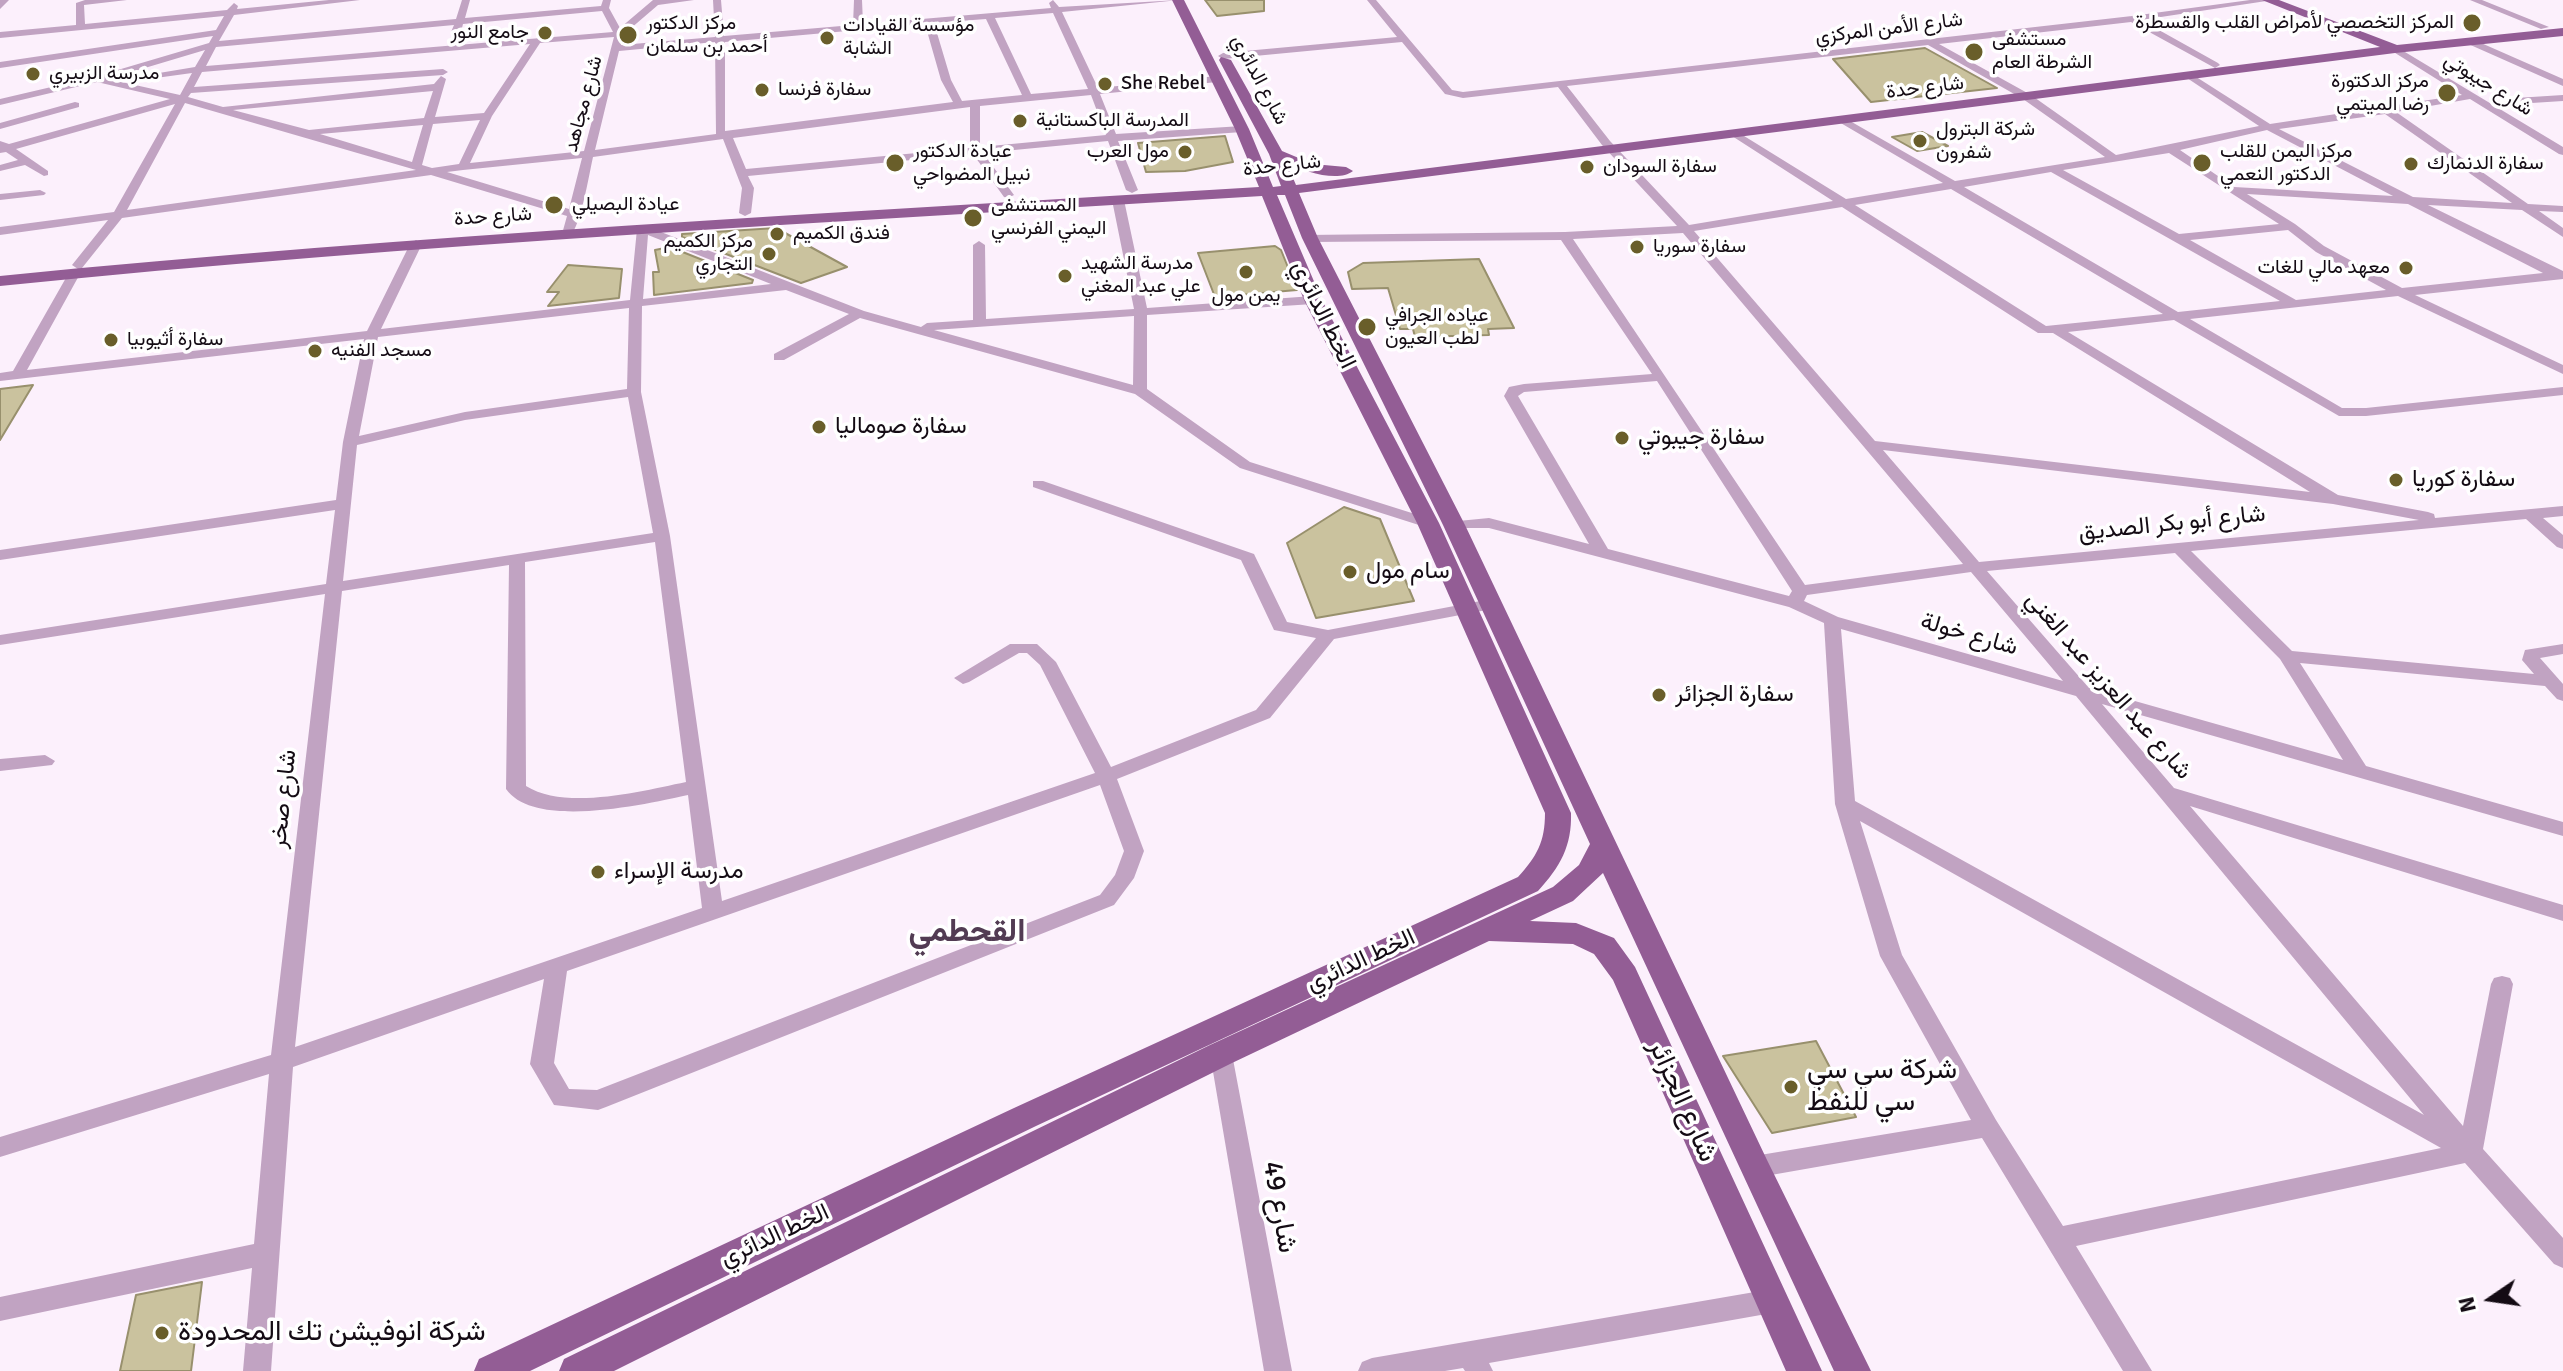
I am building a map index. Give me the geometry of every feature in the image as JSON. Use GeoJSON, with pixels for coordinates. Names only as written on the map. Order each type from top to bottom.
{"type":"FeatureCollection","features":[{"type":"Feature","properties":{"kind":"main road","name":"شارع الدائري"},"geometry":{"type":"LineString","coordinates":[[1177,0],[1242,129],[1243,169],[1281,190]]}},
{"type":"Feature","properties":{"kind":"main road"},"geometry":{"type":"LineString","coordinates":[[2268,0],[2380,44],[2411,48]]}},
{"type":"Feature","properties":{"kind":"main road"},"geometry":{"type":"LineString","coordinates":[[2294,0],[2396,46]]}},
{"type":"Feature","properties":{"kind":"main road","name":"شارع حدة"},"geometry":{"type":"LineString","coordinates":[[1281,190],[1303,199],[1331,183],[2023,94],[2190,76],[2544,27],[2563,29]]}},
{"type":"Feature","properties":{"kind":"main road","name":"شارع حدة"},"geometry":{"type":"LineString","coordinates":[[2411,48],[2563,29]]}},
{"type":"Feature","properties":{"kind":"main road","name":"شارع الدائري"},"geometry":{"type":"LineString","coordinates":[[1216,42],[1276,154],[1281,190]]}},
{"type":"Feature","properties":{"kind":"main road","name":"شارع حدة"},"geometry":{"type":"LineString","coordinates":[[0,275],[571,225],[1008,195],[1132,190],[1281,190],[1350,171],[1736,134],[2380,44]]}},
{"type":"Feature","properties":{"kind":"main road"},"geometry":{"type":"LineString","coordinates":[[1276,154],[1311,168],[1350,171]]}},
{"type":"Feature","properties":{"kind":"main road"},"geometry":{"type":"LineString","coordinates":[[1208,190],[1243,169]]}},
{"type":"Feature","properties":{"kind":"main road"},"geometry":{"type":"LineString","coordinates":[[1208,190],[1277,211]]}},
{"type":"Feature","properties":{"kind":"main road","name":"شارع حدة"},"geometry":{"type":"LineString","coordinates":[[0,281],[77,268],[416,244],[571,225],[643,229],[1118,200],[1208,190]]}},
{"type":"Feature","properties":{"kind":"main road","name":"الخط الدائري"},"geometry":{"type":"LineString","coordinates":[[492,1371],[1033,1130],[1221,1054],[1563,894],[1590,871],[1603,844],[1478,607],[1428,523],[1313,300],[1277,211],[1281,190]]}},
{"type":"Feature","properties":{"kind":"main road","name":"الخط الدائري"},"geometry":{"type":"LineString","coordinates":[[577,1371],[1033,1130],[1528,884],[1550,860],[1560,839],[1558,813],[1478,607],[1454,525],[1310,238],[1281,190]]}},
{"type":"Feature","properties":{"kind":"main road","name":"شارع الجزائر"},"geometry":{"type":"LineString","coordinates":[[1603,844],[1853,1371]]}},
{"type":"Feature","properties":{"kind":"main road","name":"شارع الجزائر"},"geometry":{"type":"LineString","coordinates":[[1486,930],[1576,934],[1604,946],[1625,975],[1804,1371]]}},
{"type":"Feature","properties":{"kind":"street"},"geometry":{"type":"LineString","coordinates":[[0,6],[5,0]]}},
{"type":"Feature","properties":{"kind":"street"},"geometry":{"type":"LineString","coordinates":[[81,26],[80,3],[123,0]]}},
{"type":"Feature","properties":{"kind":"street"},"geometry":{"type":"LineString","coordinates":[[18,374],[77,268],[118,215],[232,13],[236,0]]}},
{"type":"Feature","properties":{"kind":"street"},"geometry":{"type":"LineString","coordinates":[[0,35],[356,0]]}},
{"type":"Feature","properties":{"kind":"street"},"geometry":{"type":"LineString","coordinates":[[416,165],[466,0]]}},
{"type":"Feature","properties":{"kind":"street"},"geometry":{"type":"LineString","coordinates":[[657,1],[690,0]]}},
{"type":"Feature","properties":{"kind":"street"},"geometry":{"type":"LineString","coordinates":[[717,0],[720,132],[727,137],[748,188],[745,213]]}},
{"type":"Feature","properties":{"kind":"street"},"geometry":{"type":"LineString","coordinates":[[858,0],[858,29]]}},
{"type":"Feature","properties":{"kind":"street"},"geometry":{"type":"LineString","coordinates":[[617,48],[990,17],[1054,5],[1177,0]]}},
{"type":"Feature","properties":{"kind":"street"},"geometry":{"type":"LineString","coordinates":[[1371,0],[1402,39]]}},
{"type":"Feature","properties":{"kind":"street","name":"شارع الأمن المركزي"},"geometry":{"type":"LineString","coordinates":[[1402,39],[1449,92],[1463,95],[2132,19],[2268,0]]}},
{"type":"Feature","properties":{"kind":"street"},"geometry":{"type":"LineString","coordinates":[[2474,0],[2544,27]]}},
{"type":"Feature","properties":{"kind":"street"},"geometry":{"type":"LineString","coordinates":[[332,13],[336,1]]}},
{"type":"Feature","properties":{"kind":"street","name":"شارع مجاهد"},"geometry":{"type":"LineString","coordinates":[[571,225],[619,34],[657,1]]}},
{"type":"Feature","properties":{"kind":"street"},"geometry":{"type":"LineString","coordinates":[[0,102],[97,79],[214,44],[327,28],[459,21],[606,4],[619,34],[200,69],[110,83]]}},
{"type":"Feature","properties":{"kind":"street"},"geometry":{"type":"LineString","coordinates":[[1054,5],[1095,93],[1132,190]]}},
{"type":"Feature","properties":{"kind":"street"},"geometry":{"type":"LineString","coordinates":[[990,17],[1028,98]]}},
{"type":"Feature","properties":{"kind":"street"},"geometry":{"type":"LineString","coordinates":[[2132,19],[2215,65]]}},
{"type":"Feature","properties":{"kind":"street"},"geometry":{"type":"LineString","coordinates":[[929,23],[946,80],[959,105]]}},
{"type":"Feature","properties":{"kind":"street"},"geometry":{"type":"LineString","coordinates":[[0,65],[221,32]]}},
{"type":"Feature","properties":{"kind":"street"},"geometry":{"type":"LineString","coordinates":[[1223,56],[1402,39]]}},
{"type":"Feature","properties":{"kind":"street"},"geometry":{"type":"LineString","coordinates":[[463,167],[487,116],[537,41]]}},
{"type":"Feature","properties":{"kind":"street"},"geometry":{"type":"LineString","coordinates":[[2469,41],[2563,83]]}},
{"type":"Feature","properties":{"kind":"street"},"geometry":{"type":"LineString","coordinates":[[1929,42],[2023,94],[2114,158]]}},
{"type":"Feature","properties":{"kind":"street","name":"شارع جيبوتي"},"geometry":{"type":"LineString","coordinates":[[2396,46],[2563,152]]}},
{"type":"Feature","properties":{"kind":"street","name":"شارع جيبوتي"},"geometry":{"type":"LineString","coordinates":[[2411,48],[2563,140]]}},
{"type":"Feature","properties":{"kind":"street"},"geometry":{"type":"LineString","coordinates":[[3,147],[186,94],[443,72]]}},
{"type":"Feature","properties":{"kind":"street"},"geometry":{"type":"LineString","coordinates":[[2190,76],[2268,127],[2560,275]]}},
{"type":"Feature","properties":{"kind":"street"},"geometry":{"type":"LineString","coordinates":[[97,79],[186,94],[218,108],[441,172],[571,225]]}},
{"type":"Feature","properties":{"kind":"street"},"geometry":{"type":"LineString","coordinates":[[0,231],[463,167],[727,137],[959,105],[1217,79]]}},
{"type":"Feature","properties":{"kind":"street","name":"شارع عبد العزيز عبد الغني"},"geometry":{"type":"LineString","coordinates":[[1561,85],[1609,146],[1686,229],[2470,1152],[2563,1256]]}},
{"type":"Feature","properties":{"kind":"street"},"geometry":{"type":"LineString","coordinates":[[303,132],[439,87]]}},
{"type":"Feature","properties":{"kind":"street"},"geometry":{"type":"LineString","coordinates":[[1310,238],[1565,236],[1686,229],[2171,149],[2268,127],[2471,96]]}},
{"type":"Feature","properties":{"kind":"street"},"geometry":{"type":"LineString","coordinates":[[2500,102],[2563,98]]}},
{"type":"Feature","properties":{"kind":"street"},"geometry":{"type":"LineString","coordinates":[[975,104],[975,150],[1008,195]]}},
{"type":"Feature","properties":{"kind":"street"},"geometry":{"type":"LineString","coordinates":[[0,126],[75,105]]}},
{"type":"Feature","properties":{"kind":"street"},"geometry":{"type":"LineString","coordinates":[[218,108],[364,110],[428,121],[487,116]]}},
{"type":"Feature","properties":{"kind":"street"},"geometry":{"type":"LineString","coordinates":[[2387,111],[2563,233]]}},
{"type":"Feature","properties":{"kind":"street"},"geometry":{"type":"LineString","coordinates":[[1843,120],[2339,412],[2366,412],[2563,391]]}},
{"type":"Feature","properties":{"kind":"street"},"geometry":{"type":"LineString","coordinates":[[741,173],[1111,138],[1242,129]]}},
{"type":"Feature","properties":{"kind":"street"},"geometry":{"type":"LineString","coordinates":[[1736,134],[2043,330],[2560,275]]}},
{"type":"Feature","properties":{"kind":"street"},"geometry":{"type":"LineString","coordinates":[[3,147],[44,173]]}},
{"type":"Feature","properties":{"kind":"street"},"geometry":{"type":"LineString","coordinates":[[2171,149],[2291,226],[2320,249],[2399,292],[2563,370]]}},
{"type":"Feature","properties":{"kind":"street"},"geometry":{"type":"LineString","coordinates":[[0,168],[27,161]]}},
{"type":"Feature","properties":{"kind":"street"},"geometry":{"type":"LineString","coordinates":[[2050,167],[2293,303]]}},
{"type":"Feature","properties":{"kind":"street"},"geometry":{"type":"LineString","coordinates":[[2230,189],[2563,209]]}},
{"type":"Feature","properties":{"kind":"street"},"geometry":{"type":"LineString","coordinates":[[0,206],[5,196],[40,193]]}},
{"type":"Feature","properties":{"kind":"street"},"geometry":{"type":"LineString","coordinates":[[1118,200],[1141,310],[1140,391]]}},
{"type":"Feature","properties":{"kind":"street"},"geometry":{"type":"LineString","coordinates":[[2177,238],[2291,226]]}},
{"type":"Feature","properties":{"kind":"street"},"geometry":{"type":"LineString","coordinates":[[713,910],[662,536],[634,392],[636,305],[643,229],[859,314],[1140,391],[1245,465],[1428,523]]}},
{"type":"Feature","properties":{"kind":"street"},"geometry":{"type":"LineString","coordinates":[[1565,236],[1661,377],[1798,597]]}},
{"type":"Feature","properties":{"kind":"street","name":"شارع صخر"},"geometry":{"type":"LineString","coordinates":[[257,1371],[282,1061],[350,442],[372,333],[416,244]]}},
{"type":"Feature","properties":{"kind":"street"},"geometry":{"type":"LineString","coordinates":[[979,245],[980,323]]}},
{"type":"Feature","properties":{"kind":"street"},"geometry":{"type":"LineString","coordinates":[[0,377],[789,285]]}},
{"type":"Feature","properties":{"kind":"street"},"geometry":{"type":"LineString","coordinates":[[912,328],[1313,300]]}},
{"type":"Feature","properties":{"kind":"street"},"geometry":{"type":"LineString","coordinates":[[779,357],[859,314]]}},
{"type":"Feature","properties":{"kind":"street"},"geometry":{"type":"LineString","coordinates":[[2055,329],[2333,499]]}},
{"type":"Feature","properties":{"kind":"street"},"geometry":{"type":"LineString","coordinates":[[1603,555],[1511,396],[1514,390],[1524,388],[1661,377]]}},
{"type":"Feature","properties":{"kind":"street"},"geometry":{"type":"LineString","coordinates":[[350,442],[465,416],[634,392]]}},
{"type":"Feature","properties":{"kind":"street"},"geometry":{"type":"LineString","coordinates":[[1867,444],[2333,499],[2449,521]]}},
{"type":"Feature","properties":{"kind":"street"},"geometry":{"type":"LineString","coordinates":[[1038,484],[1248,557],[1280,626],[1328,635],[1478,607]]}},
{"type":"Feature","properties":{"kind":"street"},"geometry":{"type":"LineString","coordinates":[[0,555],[343,504]]}},
{"type":"Feature","properties":{"kind":"street","name":"شارع أبو بكر الصديق"},"geometry":{"type":"LineString","coordinates":[[1798,597],[1974,567],[2563,511]]}},
{"type":"Feature","properties":{"kind":"street"},"geometry":{"type":"LineString","coordinates":[[2530,514],[2563,544]]}},
{"type":"Feature","properties":{"kind":"street","name":"شارع خولة"},"geometry":{"type":"LineString","coordinates":[[1454,525],[1489,523],[1603,555],[1798,597],[1832,621],[2563,829]]}},
{"type":"Feature","properties":{"kind":"street"},"geometry":{"type":"LineString","coordinates":[[0,640],[662,536]]}},
{"type":"Feature","properties":{"kind":"street"},"geometry":{"type":"LineString","coordinates":[[2178,547],[2287,656],[2360,772]]}},
{"type":"Feature","properties":{"kind":"street"},"geometry":{"type":"LineString","coordinates":[[517,558],[516,789],[533,799],[593,804],[696,787]]}},
{"type":"Feature","properties":{"kind":"street"},"geometry":{"type":"LineString","coordinates":[[1832,621],[1845,804],[1891,956],[1988,1127],[2138,1371]]}},
{"type":"Feature","properties":{"kind":"street"},"geometry":{"type":"LineString","coordinates":[[0,1147],[282,1061],[1106,776],[1263,714],[1328,635]]}},
{"type":"Feature","properties":{"kind":"street"},"geometry":{"type":"LineString","coordinates":[[557,965],[542,1064],[562,1098],[598,1100],[1107,900],[1124,878],[1134,851],[1106,776],[1047,662],[1036,650],[1025,646],[963,678]]}},
{"type":"Feature","properties":{"kind":"street"},"geometry":{"type":"LineString","coordinates":[[2563,649],[2531,654],[2531,660],[2563,695]]}},
{"type":"Feature","properties":{"kind":"street"},"geometry":{"type":"LineString","coordinates":[[2287,656],[2549,681]]}},
{"type":"Feature","properties":{"kind":"street"},"geometry":{"type":"LineString","coordinates":[[0,765],[45,761]]}},
{"type":"Feature","properties":{"kind":"street"},"geometry":{"type":"LineString","coordinates":[[2168,793],[2563,913]]}},
{"type":"Feature","properties":{"kind":"street"},"geometry":{"type":"LineString","coordinates":[[1845,804],[2470,1152]]}},
{"type":"Feature","properties":{"kind":"street"},"geometry":{"type":"LineString","coordinates":[[2470,1152],[2502,984]]}},
{"type":"Feature","properties":{"kind":"street","name":"شارع 49"},"geometry":{"type":"LineString","coordinates":[[1221,1054],[1278,1371]]}},
{"type":"Feature","properties":{"kind":"street"},"geometry":{"type":"LineString","coordinates":[[1754,1167],[1988,1127]]}},
{"type":"Feature","properties":{"kind":"street"},"geometry":{"type":"LineString","coordinates":[[2057,1239],[2470,1152]]}},
{"type":"Feature","properties":{"kind":"street"},"geometry":{"type":"LineString","coordinates":[[0,1309],[267,1253]]}},
{"type":"Feature","properties":{"kind":"street"},"geometry":{"type":"LineString","coordinates":[[1372,1371],[1474,1362],[1772,1301]]}},
{"type":"Feature","properties":{"kind":"building"},"geometry":{"type":"Polygon","coordinates":[[[1205,0],[1264,0],[1264,11],[1217,16],[1205,0]]]}},
{"type":"Feature","properties":{"kind":"building"},"geometry":{"type":"Polygon","coordinates":[[[1925,48],[1997,88],[1871,102],[1833,59],[1925,48]]]}},
{"type":"Feature","properties":{"kind":"building","name":"شركة البترول شفرون"},"geometry":{"type":"Polygon","coordinates":[[[1922,132],[1948,146],[1917,151],[1892,137],[1922,132]]]}},
{"type":"Feature","properties":{"kind":"building","name":"مول العرب"},"geometry":{"type":"Polygon","coordinates":[[[1225,136],[1233,162],[1185,171],[1146,172],[1138,143],[1225,136]]]}},
{"type":"Feature","properties":{"kind":"building","name":"مركز الكميم التجاري"},"geometry":{"type":"Polygon","coordinates":[[[776,228],[847,267],[801,283],[682,237],[682,234],[776,228]]]}},
{"type":"Feature","properties":{"kind":"building","name":"يمن مول"},"geometry":{"type":"Polygon","coordinates":[[[1275,246],[1281,250],[1297,290],[1215,297],[1198,253],[1275,246]]]}},
{"type":"Feature","properties":{"kind":"building"},"geometry":{"type":"Polygon","coordinates":[[[670,247],[753,280],[752,283],[654,295],[653,272],[659,272],[655,250],[670,247]]]}},
{"type":"Feature","properties":{"kind":"building"},"geometry":{"type":"Polygon","coordinates":[[[1479,259],[1514,328],[1488,329],[1489,335],[1415,337],[1413,329],[1400,329],[1388,288],[1352,289],[1348,272],[1363,263],[1479,259]]]}},
{"type":"Feature","properties":{"kind":"building"},"geometry":{"type":"Polygon","coordinates":[[[568,265],[622,269],[619,298],[548,306],[559,292],[547,292],[568,265]]]}},
{"type":"Feature","properties":{"kind":"building"},"geometry":{"type":"Polygon","coordinates":[[[33,385],[0,440],[0,389],[33,385]]]}},
{"type":"Feature","properties":{"kind":"building","name":"سام مول"},"geometry":{"type":"Polygon","coordinates":[[[1344,507],[1380,519],[1414,601],[1316,618],[1287,543],[1344,507]]]}},
{"type":"Feature","properties":{"kind":"building","name":"شركة سي سي سي للنفط"},"geometry":{"type":"Polygon","coordinates":[[[1816,1041],[1856,1117],[1772,1133],[1723,1056],[1816,1041]]]}},
{"type":"Feature","properties":{"kind":"building","name":"شركة انوفيشن تك المحدودة"},"geometry":{"type":"Polygon","coordinates":[[[202,1282],[191,1371],[120,1371],[136,1295],[202,1282]]]}},
{"type":"Feature","properties":{"kind":"place","name":"المركز التخصصي لأمراض القلب والقسطرة"},"geometry":{"type":"Point","coordinates":[2472,23]}},
{"type":"Feature","properties":{"kind":"place","name":"جامع النور"},"geometry":{"type":"Point","coordinates":[545,33]}},
{"type":"Feature","properties":{"kind":"place","name":"مركز الدكتور أحمد بن سلمان"},"geometry":{"type":"Point","coordinates":[628,35]}},
{"type":"Feature","properties":{"kind":"place","name":"مؤسسة القيادات الشابة"},"geometry":{"type":"Point","coordinates":[827,38]}},
{"type":"Feature","properties":{"kind":"place","name":"مستشفى الشرطة العام"},"geometry":{"type":"Point","coordinates":[1974,52]}},
{"type":"Feature","properties":{"kind":"place","name":"مدرسة الزبيري"},"geometry":{"type":"Point","coordinates":[33,74]}},
{"type":"Feature","properties":{"kind":"place","name":"She Rebel"},"geometry":{"type":"Point","coordinates":[1105,84]}},
{"type":"Feature","properties":{"kind":"place","name":"سفارة فرنسا"},"geometry":{"type":"Point","coordinates":[762,90]}},
{"type":"Feature","properties":{"kind":"place","name":"مركز الدكتورة رضا الميتمي"},"geometry":{"type":"Point","coordinates":[2447,93]}},
{"type":"Feature","properties":{"kind":"place","name":"المدرسة الباكستانية"},"geometry":{"type":"Point","coordinates":[1020,121]}},
{"type":"Feature","properties":{"kind":"place","name":"شركة البترول شفرون"},"geometry":{"type":"Point","coordinates":[1920,141]}},
{"type":"Feature","properties":{"kind":"place","name":"مول العرب"},"geometry":{"type":"Point","coordinates":[1185,152]}},
{"type":"Feature","properties":{"kind":"place","name":"عيادة الدكتور نبيل المضواحي"},"geometry":{"type":"Point","coordinates":[895,163]}},
{"type":"Feature","properties":{"kind":"place","name":"مركز اليمن للقلب الدكتور النعمي"},"geometry":{"type":"Point","coordinates":[2202,163]}},
{"type":"Feature","properties":{"kind":"place","name":"سفارة الدنمارك"},"geometry":{"type":"Point","coordinates":[2411,164]}},
{"type":"Feature","properties":{"kind":"place","name":"سفارة السودان"},"geometry":{"type":"Point","coordinates":[1587,167]}},
{"type":"Feature","properties":{"kind":"place","name":"عيادة البصيلي"},"geometry":{"type":"Point","coordinates":[554,205]}},
{"type":"Feature","properties":{"kind":"place","name":"المستشفى اليمني الفرنسي"},"geometry":{"type":"Point","coordinates":[973,218]}},
{"type":"Feature","properties":{"kind":"place","name":"فندق الكميم"},"geometry":{"type":"Point","coordinates":[777,234]}},
{"type":"Feature","properties":{"kind":"place","name":"سفارة سوريا"},"geometry":{"type":"Point","coordinates":[1637,247]}},
{"type":"Feature","properties":{"kind":"place","name":"مركز الكميم التجاري"},"geometry":{"type":"Point","coordinates":[769,254]}},
{"type":"Feature","properties":{"kind":"place","name":"معهد مالي للغات"},"geometry":{"type":"Point","coordinates":[2406,268]}},
{"type":"Feature","properties":{"kind":"place","name":"يمن مول"},"geometry":{"type":"Point","coordinates":[1246,272]}},
{"type":"Feature","properties":{"kind":"place","name":"مدرسة الشهيد علي عبد المغني"},"geometry":{"type":"Point","coordinates":[1065,276]}},
{"type":"Feature","properties":{"kind":"place","name":"عياده الجرافي لطب العيون"},"geometry":{"type":"Point","coordinates":[1367,327]}},
{"type":"Feature","properties":{"kind":"place","name":"سفارة أثيوبيا"},"geometry":{"type":"Point","coordinates":[111,340]}},
{"type":"Feature","properties":{"kind":"place","name":"مسجد الفنيه"},"geometry":{"type":"Point","coordinates":[315,351]}},
{"type":"Feature","properties":{"kind":"place","name":"سفارة صوماليا"},"geometry":{"type":"Point","coordinates":[819,427]}},
{"type":"Feature","properties":{"kind":"place","name":"سفارة جيبوتي"},"geometry":{"type":"Point","coordinates":[1622,438]}},
{"type":"Feature","properties":{"kind":"place","name":"سفارة كوريا"},"geometry":{"type":"Point","coordinates":[2396,480]}},
{"type":"Feature","properties":{"kind":"place","name":"سام مول"},"geometry":{"type":"Point","coordinates":[1350,572]}},
{"type":"Feature","properties":{"kind":"place","name":"سفارة الجزائر"},"geometry":{"type":"Point","coordinates":[1659,695]}},
{"type":"Feature","properties":{"kind":"place","name":"مدرسة الإسراء"},"geometry":{"type":"Point","coordinates":[598,872]}},
{"type":"Feature","properties":{"kind":"place","name":"شركة سي سي سي للنفط"},"geometry":{"type":"Point","coordinates":[1791,1087]}},
{"type":"Feature","properties":{"kind":"place","name":"شركة انوفيشن تك المحدودة"},"geometry":{"type":"Point","coordinates":[162,1333]}},
{"type":"Feature","properties":{"kind":"district","name":"القحطمي"},"geometry":{"type":"Point","coordinates":[967,933]}}]}
